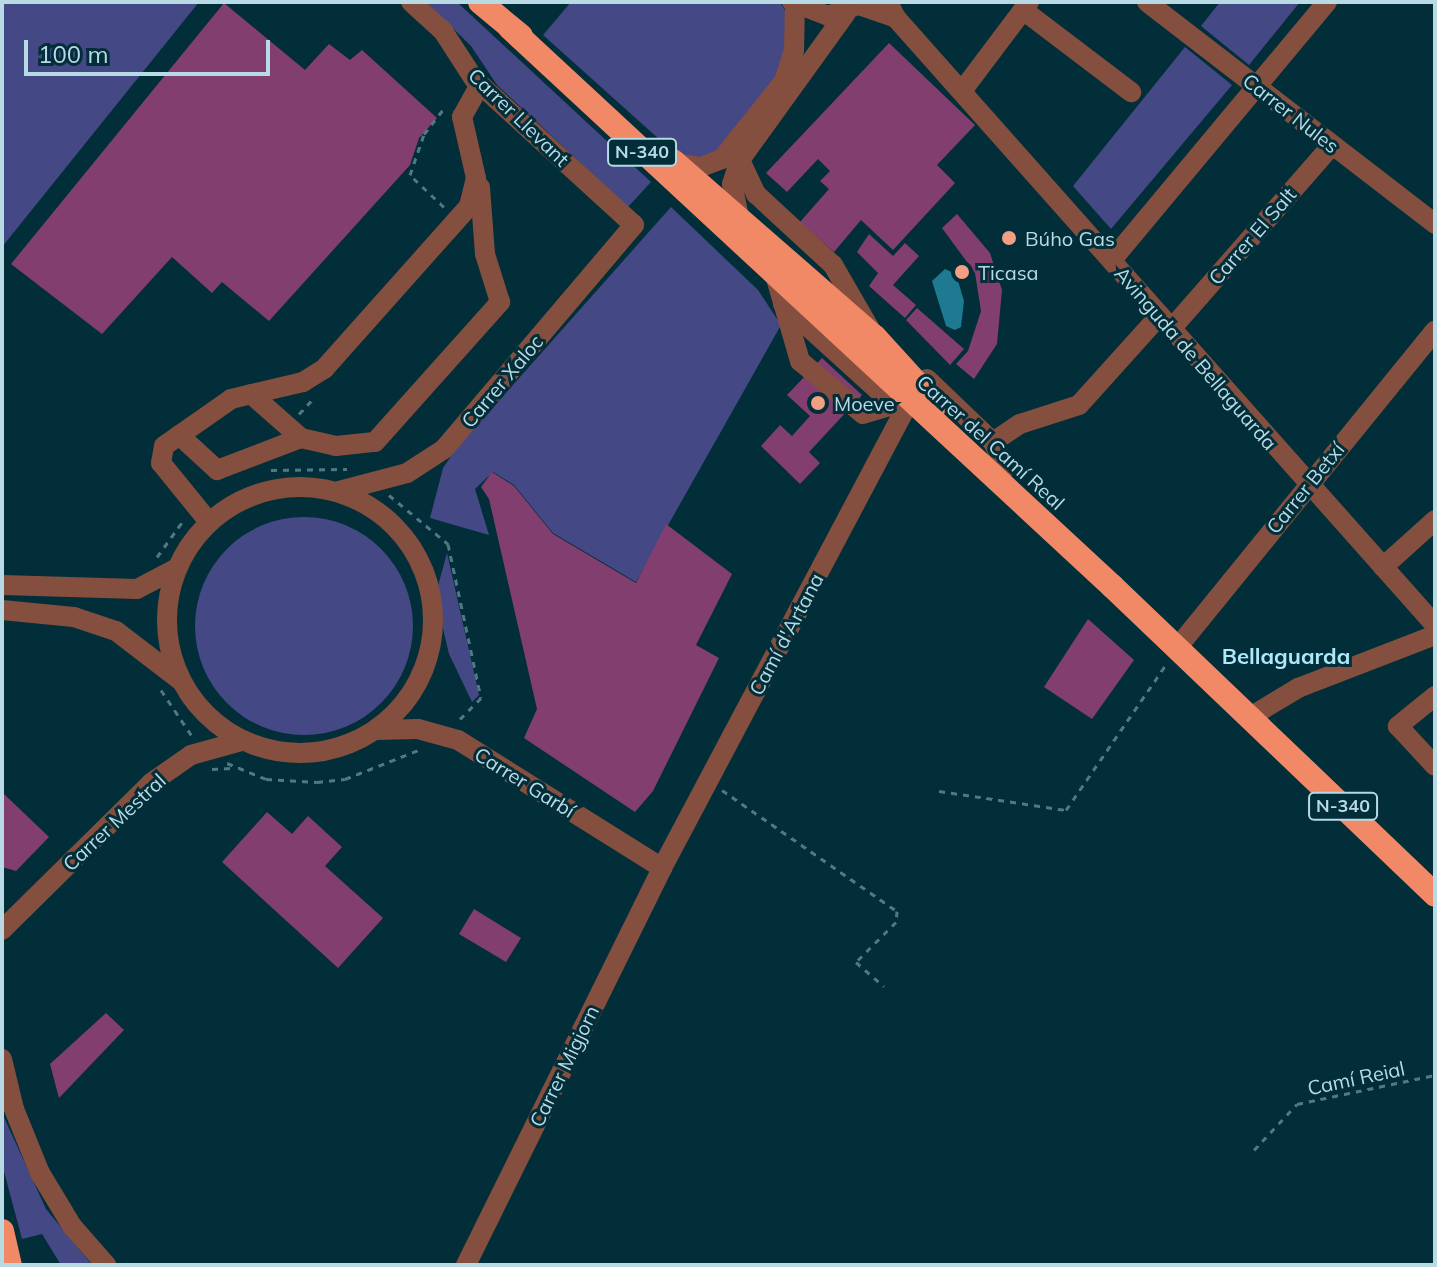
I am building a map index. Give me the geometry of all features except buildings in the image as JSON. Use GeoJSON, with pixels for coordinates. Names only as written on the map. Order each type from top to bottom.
{"type":"FeatureCollection","features":[{"type":"Feature","properties":{"kind":"highway","name":"N-340"},"geometry":{"type":"LineString","coordinates":[[480,2],[510,28]]}},
{"type":"Feature","properties":{"kind":"highway"},"geometry":{"type":"LineString","coordinates":[[510,28],[580,76],[675,163],[738,212],[875,337],[901,367],[1087,548],[1112,586]]}},
{"type":"Feature","properties":{"kind":"highway","name":"Carrer del Camí Real"},"geometry":{"type":"LineString","coordinates":[[510,28],[775,275],[902,403],[1112,586],[1435,895]]}},
{"type":"Feature","properties":{"kind":"highway"},"geometry":{"type":"LineString","coordinates":[[2,1231],[10,1265]]}},
{"type":"Feature","properties":{"kind":"street","name":"Carrer Llevant"},"geometry":{"type":"LineString","coordinates":[[411,2],[443,31],[480,85],[634,225]]}},
{"type":"Feature","properties":{"kind":"street","name":"Carrer Nules"},"geometry":{"type":"LineString","coordinates":[[1147,2],[1435,224]]}},
{"type":"Feature","properties":{"kind":"street"},"geometry":{"type":"LineString","coordinates":[[1112,260],[1327,2]]}},
{"type":"Feature","properties":{"kind":"street"},"geometry":{"type":"LineString","coordinates":[[675,163],[701,167],[722,159],[784,81],[794,51],[793,4]]}},
{"type":"Feature","properties":{"kind":"street","name":"Avinguda de Bellaguarda"},"geometry":{"type":"LineString","coordinates":[[793,4],[828,16],[858,7],[892,10],[1166,321],[1306,486],[1435,625]]}},
{"type":"Feature","properties":{"kind":"street"},"geometry":{"type":"LineString","coordinates":[[962,91],[1026,6],[1131,92]]}},
{"type":"Feature","properties":{"kind":"street"},"geometry":{"type":"LineString","coordinates":[[738,212],[732,184],[740,160],[858,7]]}},
{"type":"Feature","properties":{"kind":"street"},"geometry":{"type":"LineString","coordinates":[[251,394],[301,438],[336,446],[375,442],[500,302],[485,254],[475,172],[462,117],[480,85]]}},
{"type":"Feature","properties":{"kind":"street","name":"Carrer El Salt"},"geometry":{"type":"LineString","coordinates":[[993,442],[1020,424],[1079,405],[1166,321],[1332,145]]}},
{"type":"Feature","properties":{"kind":"street"},"geometry":{"type":"LineString","coordinates":[[740,160],[756,194],[833,265],[875,337]]}},
{"type":"Feature","properties":{"kind":"street"},"geometry":{"type":"LineString","coordinates":[[203,514],[161,463],[164,446],[231,399],[303,382],[324,369],[469,206],[475,172]]}},
{"type":"Feature","properties":{"kind":"street","name":"Carrer Xaloc"},"geometry":{"type":"LineString","coordinates":[[339,491],[407,473],[444,449],[634,225]]}},
{"type":"Feature","properties":{"kind":"street"},"geometry":{"type":"LineString","coordinates":[[775,275],[800,361],[863,414],[902,403]]}},
{"type":"Feature","properties":{"kind":"street"},"geometry":{"type":"LineString","coordinates":[[783,304],[902,403]]}},
{"type":"Feature","properties":{"kind":"street","name":"Carrer Betxí"},"geometry":{"type":"LineString","coordinates":[[1177,648],[1435,330]]}},
{"type":"Feature","properties":{"kind":"street"},"geometry":{"type":"LineString","coordinates":[[901,367],[923,376],[993,442],[1005,468]]}},
{"type":"Feature","properties":{"kind":"street","name":"Camí d'Artana"},"geometry":{"type":"LineString","coordinates":[[662,868],[902,403]]}},
{"type":"Feature","properties":{"kind":"street"},"geometry":{"type":"LineString","coordinates":[[179,435],[217,470],[301,438]]}},
{"type":"Feature","properties":{"kind":"street"},"geometry":{"type":"LineString","coordinates":[[2,610],[74,617],[116,631],[180,680],[206,716],[242,741],[311,754],[376,730],[407,700],[427,662],[434,620],[427,578],[408,540],[377,510],[339,491],[293,486],[203,514],[177,568],[167,605],[169,643],[180,680]]}},
{"type":"Feature","properties":{"kind":"street"},"geometry":{"type":"LineString","coordinates":[[1383,567],[1435,520]]}},
{"type":"Feature","properties":{"kind":"street"},"geometry":{"type":"LineString","coordinates":[[2,585],[137,589],[177,568]]}},
{"type":"Feature","properties":{"kind":"street"},"geometry":{"type":"LineString","coordinates":[[1250,717],[1298,688],[1435,635]]}},
{"type":"Feature","properties":{"kind":"street"},"geometry":{"type":"LineString","coordinates":[[1435,696],[1398,726],[1435,766]]}},
{"type":"Feature","properties":{"kind":"street","name":"Carrer Garbí"},"geometry":{"type":"LineString","coordinates":[[376,730],[418,729],[445,737],[662,868]]}},
{"type":"Feature","properties":{"kind":"street","name":"Carrer Mestral"},"geometry":{"type":"LineString","coordinates":[[2,930],[151,783],[209,750],[242,741]]}},
{"type":"Feature","properties":{"kind":"street","name":"Carrer Migjorn"},"geometry":{"type":"LineString","coordinates":[[466,1265],[662,868]]}},
{"type":"Feature","properties":{"kind":"street"},"geometry":{"type":"LineString","coordinates":[[2,1059],[40,1173],[72,1226],[106,1265]]}},
{"type":"Feature","properties":{"kind":"path"},"geometry":{"type":"LineString","coordinates":[[159,685],[178,721],[209,750],[266,779],[317,782],[345,779],[445,737],[481,698],[448,544],[349,469],[262,472]]}},
{"type":"Feature","properties":{"kind":"path"},"geometry":{"type":"LineString","coordinates":[[151,563],[203,514]]}},
{"type":"Feature","properties":{"kind":"path"},"geometry":{"type":"LineString","coordinates":[[939,791],[1066,810],[1177,648]]}},
{"type":"Feature","properties":{"kind":"path"},"geometry":{"type":"LineString","coordinates":[[708,780],[897,911],[896,922],[856,962],[884,986]]}},
{"type":"Feature","properties":{"kind":"path","name":"Camí Reial"},"geometry":{"type":"LineString","coordinates":[[1254,1150],[1297,1104],[1435,1075]]}},
{"type":"Feature","properties":{"kind":"shaded area"},"geometry":{"type":"Polygon","coordinates":[[[2,2],[199,2],[2,247],[2,2]]]}},
{"type":"Feature","properties":{"kind":"shaded area"},"geometry":{"type":"Polygon","coordinates":[[[426,2],[457,2],[651,182],[628,207],[497,85],[471,46],[426,2]]]}},
{"type":"Feature","properties":{"kind":"shaded area"},"geometry":{"type":"Polygon","coordinates":[[[571,2],[780,2],[787,14],[785,70],[714,157],[679,157],[543,35],[571,2]]]}},
{"type":"Feature","properties":{"kind":"shaded area"},"geometry":{"type":"Polygon","coordinates":[[[1220,2],[1300,2],[1249,65],[1201,26],[1220,2]]]}},
{"type":"Feature","properties":{"kind":"shaded area"},"geometry":{"type":"Polygon","coordinates":[[[1185,47],[1232,85],[1111,229],[1073,186],[1185,47]]]}},
{"type":"Feature","properties":{"kind":"shaded area"},"geometry":{"type":"Polygon","coordinates":[[[671,207],[758,290],[781,325],[636,582],[553,533],[514,485],[493,472],[475,489],[489,535],[430,518],[443,468],[456,449],[671,207]]]}},
{"type":"Feature","properties":{"kind":"shaded area"},"geometry":{"type":"Polygon","coordinates":[[[945,269],[956,274],[964,301],[961,327],[955,330],[946,326],[932,281],[945,269]]]}},
{"type":"Feature","properties":{"kind":"shaded area"},"geometry":{"type":"Polygon","coordinates":[[[304,517],[346,525],[365,535],[381,549],[395,565],[405,584],[413,626],[405,668],[395,687],[381,703],[365,717],[346,727],[304,735],[262,727],[243,717],[227,703],[213,687],[203,668],[195,626],[203,584],[213,565],[227,549],[243,535],[262,525],[304,517]]]}},
{"type":"Feature","properties":{"kind":"shaded area"},"geometry":{"type":"Polygon","coordinates":[[[447,553],[479,695],[472,702],[449,654],[440,616],[438,586],[447,553]]]}},
{"type":"Feature","properties":{"kind":"shaded area"},"geometry":{"type":"Polygon","coordinates":[[[2,1113],[46,1209],[92,1265],[61,1265],[42,1234],[22,1239],[2,1164],[2,1113]]]}},
{"type":"Feature","properties":{"kind":"place","name":"Búho Gas"},"geometry":{"type":"Point","coordinates":[1009,238]}},
{"type":"Feature","properties":{"kind":"place","name":"Ticasa"},"geometry":{"type":"Point","coordinates":[962,272]}},
{"type":"Feature","properties":{"kind":"place","name":"Moeve"},"geometry":{"type":"Point","coordinates":[818,403]}},
{"type":"Feature","properties":{"kind":"district","name":"Bellaguarda"},"geometry":{"type":"Point","coordinates":[1286,657]}}]}
